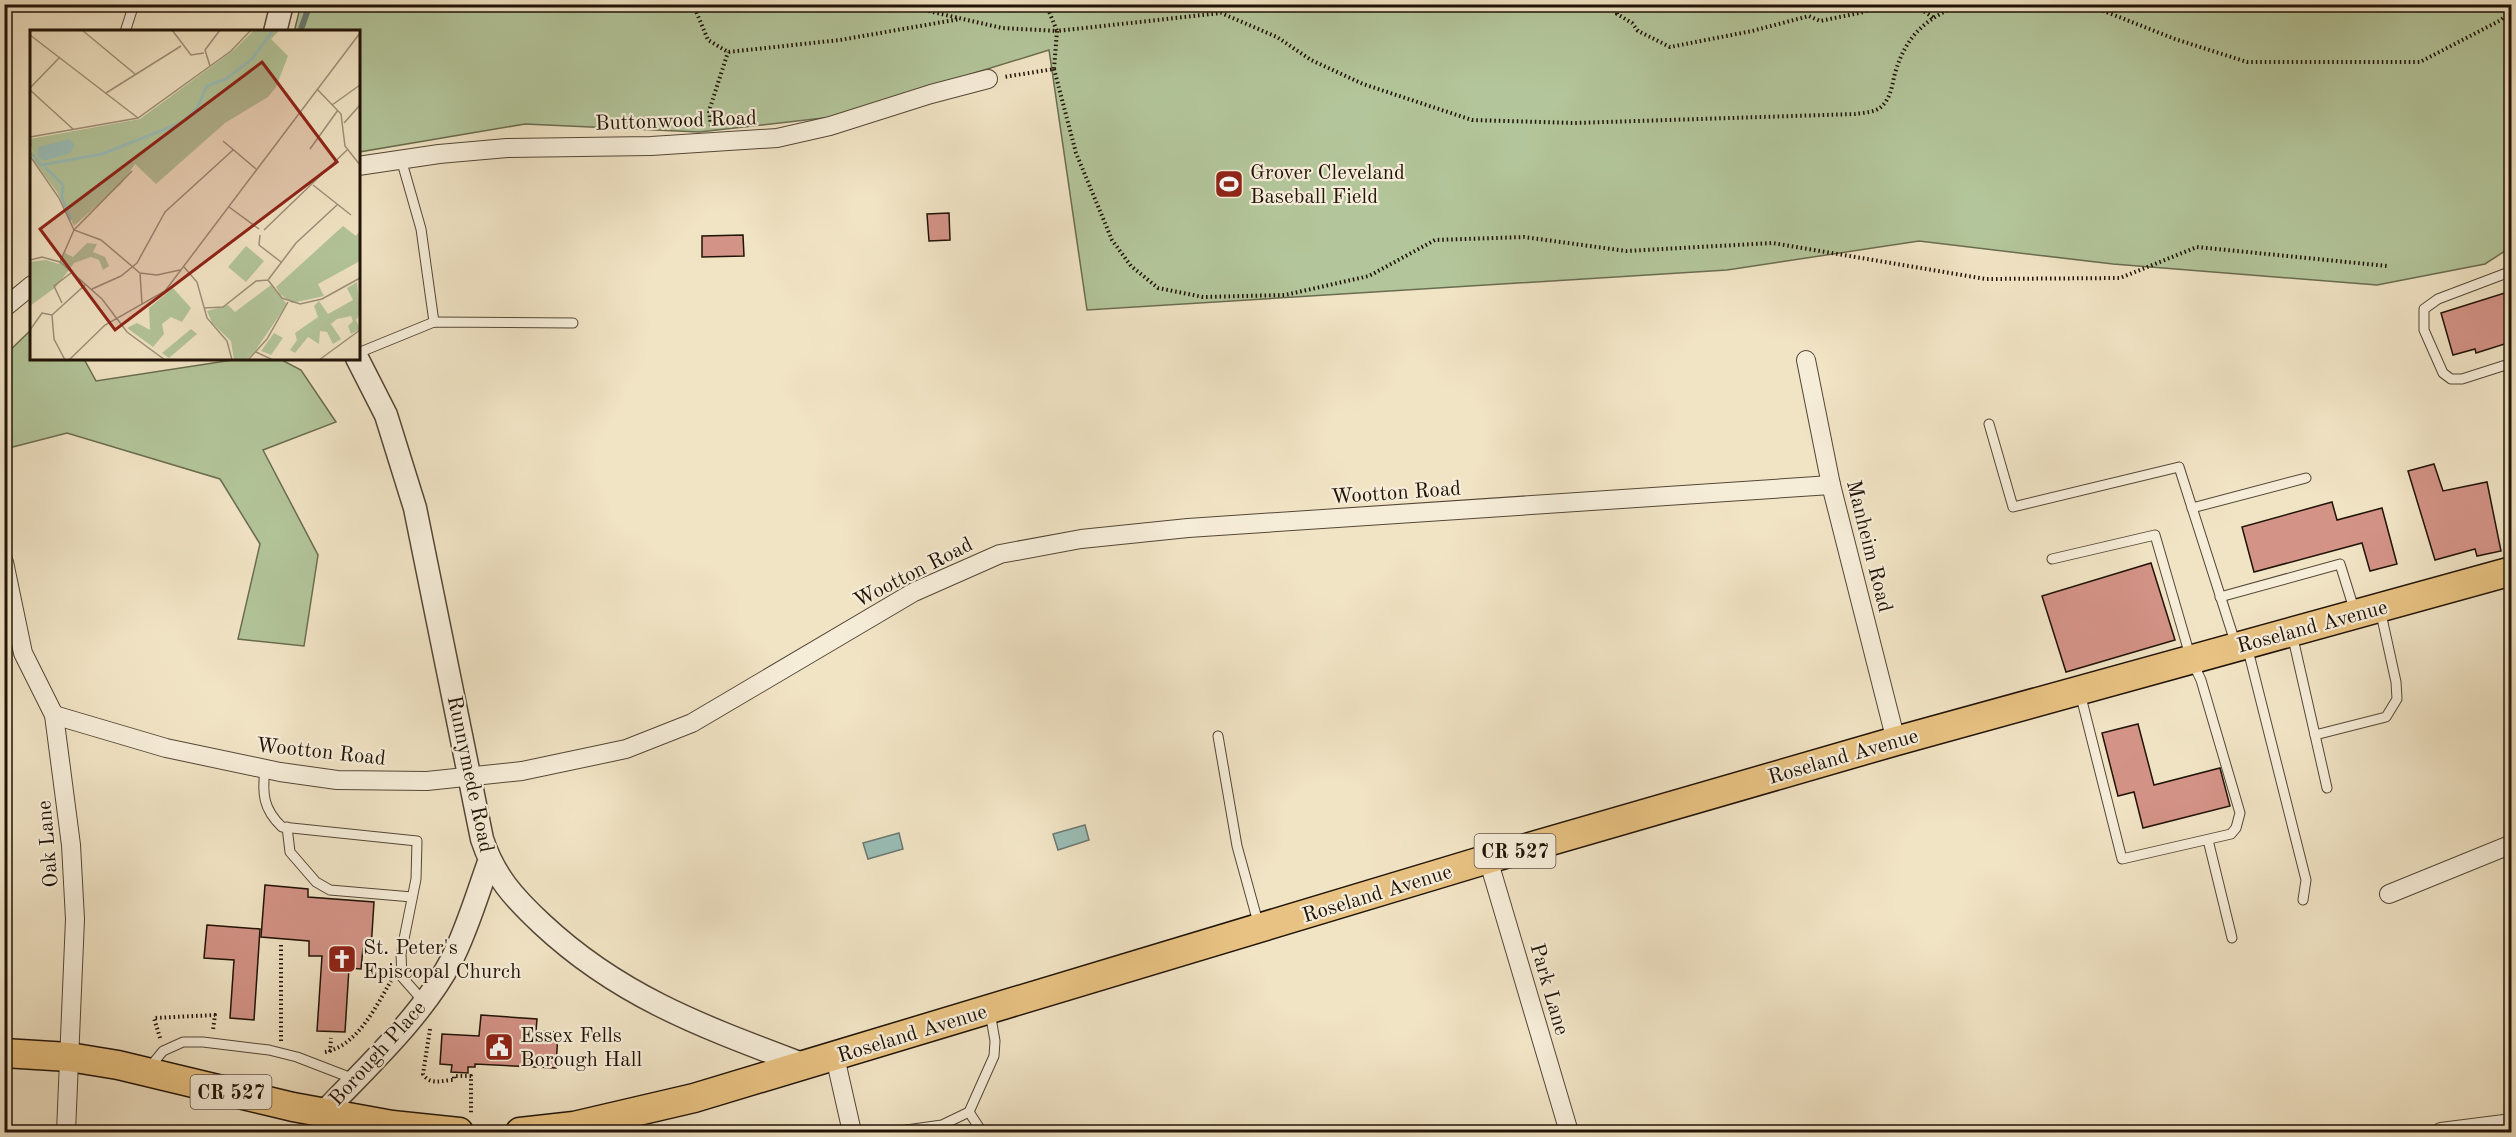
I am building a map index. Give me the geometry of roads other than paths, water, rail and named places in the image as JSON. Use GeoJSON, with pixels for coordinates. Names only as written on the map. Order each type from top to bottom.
{"type":"FeatureCollection","features":[{"type":"Feature","properties":{"kind":"main road","name":"Roseland Avenue"},"geometry":{"type":"LineString","coordinates":[[520,1132],[574,1126],[683,1101],[1488,859],[1896,741],[2511,571]]}},
{"type":"Feature","properties":{"kind":"main road","name":"CR 527"},"geometry":{"type":"LineString","coordinates":[[4,1053],[69,1057],[392,1125],[465,1127]]}},
{"type":"Feature","properties":{"kind":"street"},"geometry":{"type":"LineString","coordinates":[[276,30],[282,4]]}},
{"type":"Feature","properties":{"kind":"street","name":"Buttonwood Road"},"geometry":{"type":"LineString","coordinates":[[360,166],[507,148],[714,144],[777,138],[830,126],[988,79]]}},
{"type":"Feature","properties":{"kind":"street"},"geometry":{"type":"LineString","coordinates":[[4,308],[30,287]]}},
{"type":"Feature","properties":{"kind":"street","name":"Runnymede Road"},"geometry":{"type":"LineString","coordinates":[[358,360],[386,415],[415,508],[482,839],[489,862],[507,888],[532,914],[565,945],[598,971],[666,1010],[802,1064]]}},
{"type":"Feature","properties":{"kind":"street","name":"Manheim Road"},"geometry":{"type":"LineString","coordinates":[[1806,360],[1831,485],[1896,741]]}},
{"type":"Feature","properties":{"kind":"street","name":"Wootton Road"},"geometry":{"type":"LineString","coordinates":[[54,715],[166,748],[265,769],[337,780],[405,782],[522,771],[626,750],[692,723],[914,592],[1000,554],[1081,539],[1188,528],[1831,485]]}},
{"type":"Feature","properties":{"kind":"street","name":"Oak Lane"},"geometry":{"type":"LineString","coordinates":[[4,562],[14,654],[54,715],[71,845],[75,919],[66,1132]]}},
{"type":"Feature","properties":{"kind":"street"},"geometry":{"type":"LineString","coordinates":[[2389,894],[2511,844]]}},
{"type":"Feature","properties":{"kind":"street","name":"Park Lane"},"geometry":{"type":"LineString","coordinates":[[1488,859],[1569,1132]]}},
{"type":"Feature","properties":{"kind":"street","name":"Borough Place"},"geometry":{"type":"LineString","coordinates":[[324,1112],[422,1004],[451,961],[489,862]]}},
{"type":"Feature","properties":{"kind":"street"},"geometry":{"type":"LineString","coordinates":[[835,1057],[852,1132]]}},
{"type":"Feature","properties":{"kind":"street"},"geometry":{"type":"LineString","coordinates":[[2440,1132],[2511,1123]]}},
{"type":"Feature","properties":{"kind":"lane"},"geometry":{"type":"LineString","coordinates":[[126,30],[134,4]]}},
{"type":"Feature","properties":{"kind":"lane"},"geometry":{"type":"LineString","coordinates":[[401,159],[421,229],[434,321]]}},
{"type":"Feature","properties":{"kind":"lane"},"geometry":{"type":"LineString","coordinates":[[2511,271],[2438,299],[2424,309],[2424,330],[2443,374],[2451,379],[2462,379],[2511,363]]}},
{"type":"Feature","properties":{"kind":"lane"},"geometry":{"type":"LineString","coordinates":[[360,352],[434,321],[573,323]]}},
{"type":"Feature","properties":{"kind":"lane"},"geometry":{"type":"LineString","coordinates":[[1989,424],[2013,507],[2179,467],[2220,597],[2242,645],[2306,880],[2303,900]]}},
{"type":"Feature","properties":{"kind":"lane"},"geometry":{"type":"LineString","coordinates":[[2192,508],[2306,478]]}},
{"type":"Feature","properties":{"kind":"lane"},"geometry":{"type":"LineString","coordinates":[[2052,559],[2155,535],[2191,659],[2201,680],[2240,813],[2236,828],[2230,834],[2208,840],[2122,859],[2079,690]]}},
{"type":"Feature","properties":{"kind":"lane"},"geometry":{"type":"LineString","coordinates":[[2220,597],[2340,564],[2367,611],[2396,682],[2397,699],[2386,717],[2315,735]]}},
{"type":"Feature","properties":{"kind":"lane"},"geometry":{"type":"LineString","coordinates":[[2292,632],[2327,788]]}},
{"type":"Feature","properties":{"kind":"lane"},"geometry":{"type":"LineString","coordinates":[[1218,736],[1237,846],[1260,928]]}},
{"type":"Feature","properties":{"kind":"lane"},"geometry":{"type":"LineString","coordinates":[[265,769],[263,789],[270,815],[282,826],[417,841],[416,879],[401,962],[402,977],[422,1004]]}},
{"type":"Feature","properties":{"kind":"lane"},"geometry":{"type":"LineString","coordinates":[[287,827],[290,852],[316,882],[330,890],[412,897]]}},
{"type":"Feature","properties":{"kind":"lane"},"geometry":{"type":"LineString","coordinates":[[2208,840],[2232,938]]}},
{"type":"Feature","properties":{"kind":"lane"},"geometry":{"type":"LineString","coordinates":[[891,1132],[942,1125],[969,1112],[994,1056],[995,1041],[990,1010]]}},
{"type":"Feature","properties":{"kind":"lane"},"geometry":{"type":"LineString","coordinates":[[145,1072],[163,1051],[183,1042],[203,1042],[269,1050],[297,1057],[355,1080]]}},
{"type":"Feature","properties":{"kind":"lane"},"geometry":{"type":"LineString","coordinates":[[969,1112],[982,1132]]}},
{"type":"Feature","properties":{"kind":"lane"},"geometry":{"type":"LineString","coordinates":[[852,1132],[882,1132]]}},
{"type":"Feature","properties":{"kind":"water"},"geometry":{"type":"Polygon","coordinates":[[[1085,825],[1089,840],[1058,850],[1053,834],[1085,825]]]}},
{"type":"Feature","properties":{"kind":"water"},"geometry":{"type":"Polygon","coordinates":[[[899,833],[903,849],[868,859],[863,843],[899,833]]]}},
{"type":"Feature","properties":{"kind":"waterway"},"geometry":{"type":"LineString","coordinates":[[301,30],[310,4]]}},
{"type":"Feature","properties":{"kind":"place","name":"Grover Cleveland Baseball Field"},"geometry":{"type":"Point","coordinates":[1229,184]}},
{"type":"Feature","properties":{"kind":"place","name":"St. Peter's Episcopal Church"},"geometry":{"type":"Point","coordinates":[342,959]}},
{"type":"Feature","properties":{"kind":"place","name":"Essex Fells Borough Hall"},"geometry":{"type":"Point","coordinates":[499,1047]}}]}
